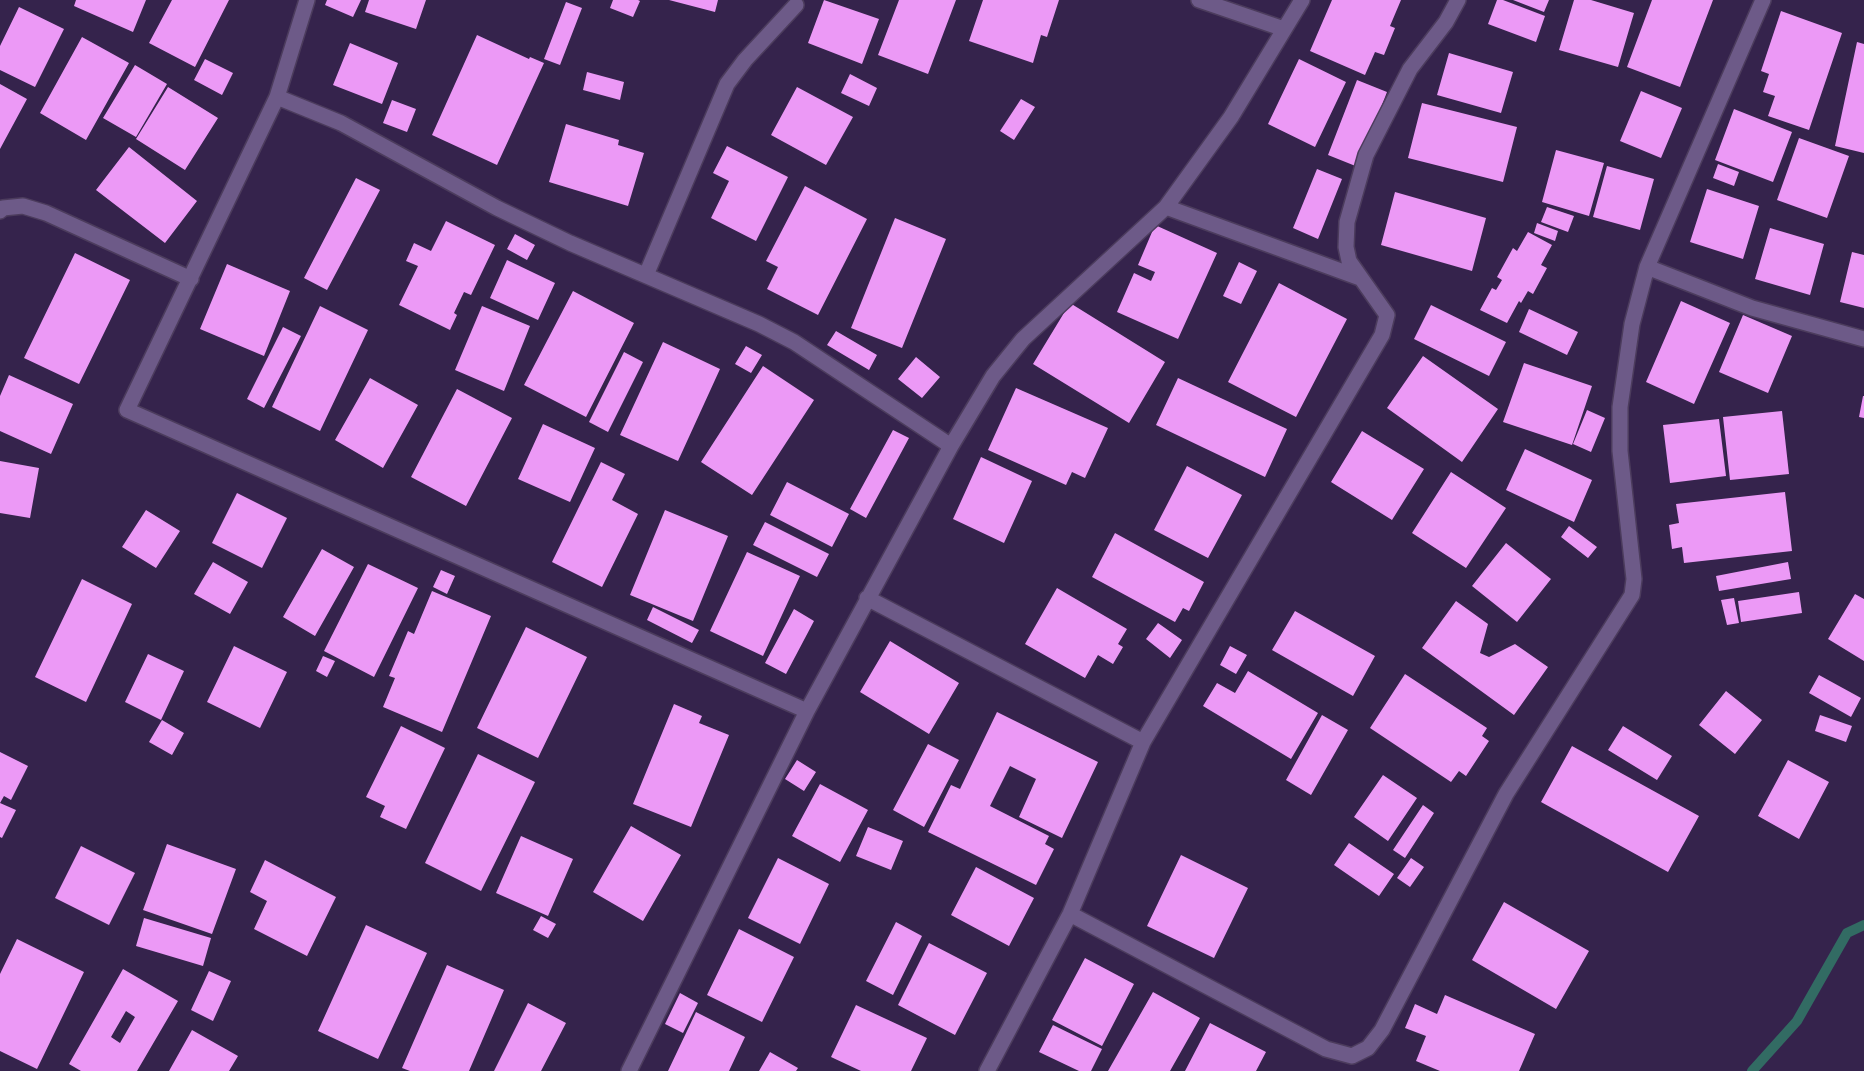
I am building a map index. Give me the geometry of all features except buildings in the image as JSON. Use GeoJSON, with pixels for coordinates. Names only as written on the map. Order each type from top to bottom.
{"type":"FeatureCollection","features":[{"type":"Feature","properties":{"kind":"street"},"geometry":{"type":"LineString","coordinates":[[307,0],[278,97],[127,410],[807,711]]}},
{"type":"Feature","properties":{"kind":"street"},"geometry":{"type":"LineString","coordinates":[[1199,0],[1284,29]]}},
{"type":"Feature","properties":{"kind":"street"},"geometry":{"type":"LineString","coordinates":[[629,1071],[807,711],[951,446],[993,376],[1023,339],[1166,207],[1231,117],[1302,0]]}},
{"type":"Feature","properties":{"kind":"street"},"geometry":{"type":"LineString","coordinates":[[987,1071],[1070,914],[1143,742],[1382,335],[1387,315],[1349,261],[1346,247],[1347,222],[1366,155],[1410,69],[1446,22],[1458,0]]}},
{"type":"Feature","properties":{"kind":"street"},"geometry":{"type":"LineString","coordinates":[[1070,914],[1326,1049],[1352,1056],[1368,1048],[1382,1030],[1506,794],[1632,595],[1634,579],[1620,451],[1620,407],[1632,324],[1647,267],[1763,0]]}},
{"type":"Feature","properties":{"kind":"street"},"geometry":{"type":"LineString","coordinates":[[646,275],[728,84],[745,60],[796,5]]}},
{"type":"Feature","properties":{"kind":"street"},"geometry":{"type":"LineString","coordinates":[[278,97],[341,123],[498,208],[570,243],[759,324],[794,342],[951,446]]}},
{"type":"Feature","properties":{"kind":"street"},"geometry":{"type":"LineString","coordinates":[[0,211],[3,208],[23,206],[46,213],[191,279]]}},
{"type":"Feature","properties":{"kind":"street"},"geometry":{"type":"LineString","coordinates":[[1166,207],[1360,278]]}},
{"type":"Feature","properties":{"kind":"street"},"geometry":{"type":"LineString","coordinates":[[1647,267],[1752,308],[1864,339]]}},
{"type":"Feature","properties":{"kind":"street"},"geometry":{"type":"LineString","coordinates":[[867,598],[1143,742]]}},
{"type":"Feature","properties":{"kind":"waterway"},"geometry":{"type":"LineString","coordinates":[[1752,1071],[1797,1021],[1847,933],[1864,925]]}}]}
